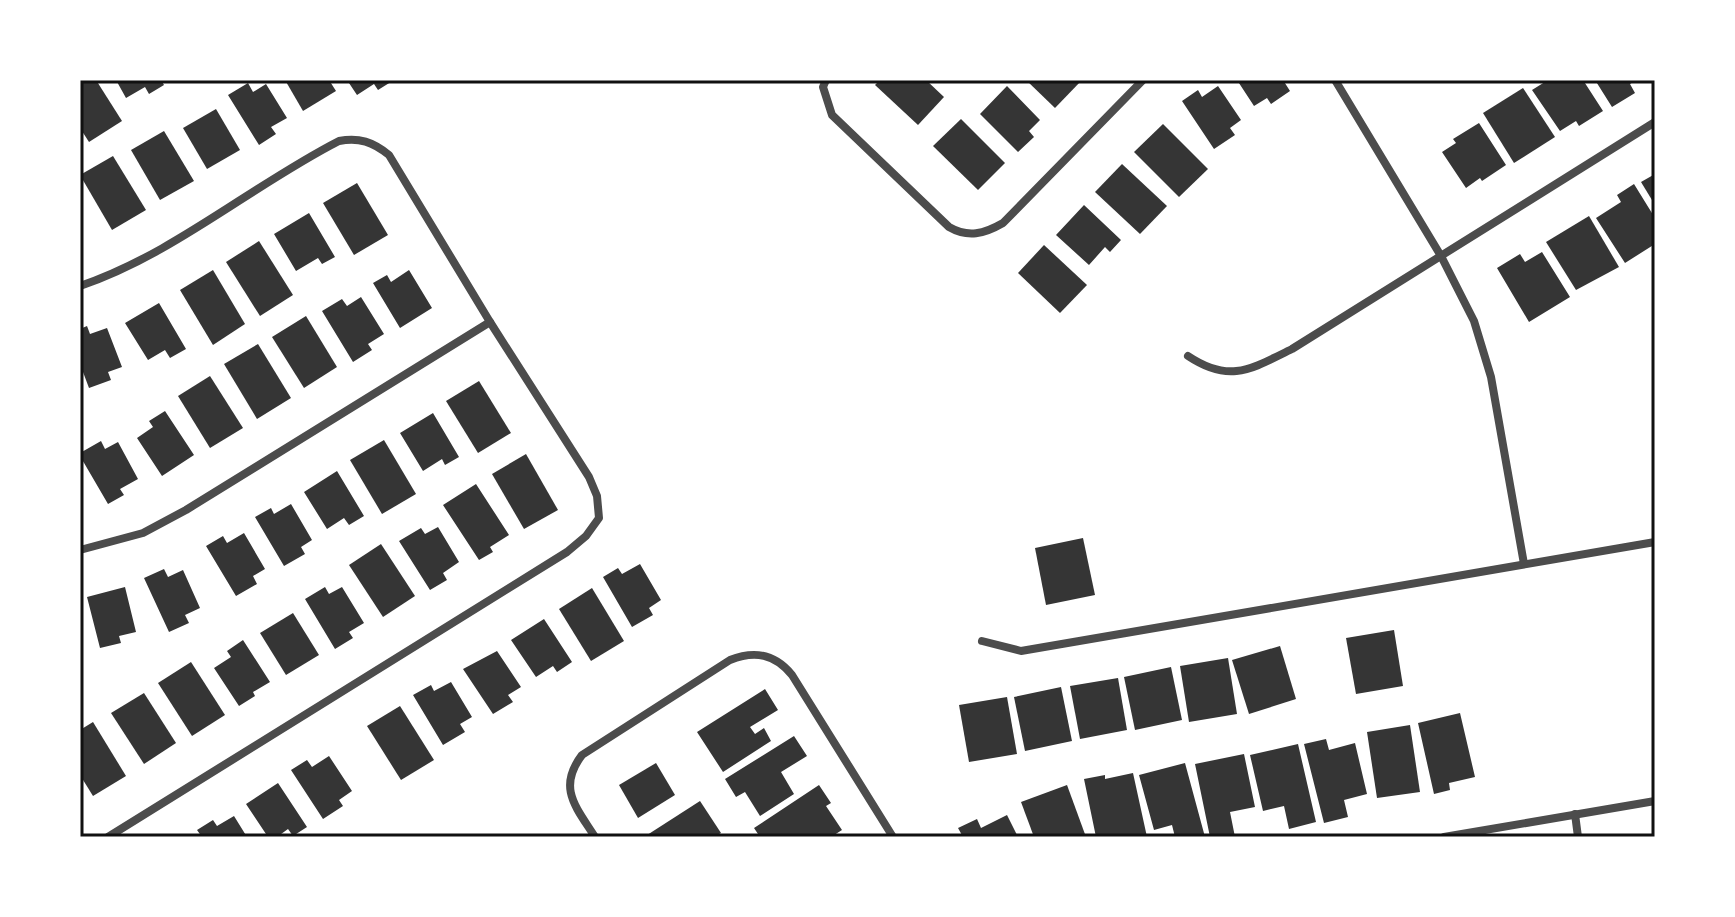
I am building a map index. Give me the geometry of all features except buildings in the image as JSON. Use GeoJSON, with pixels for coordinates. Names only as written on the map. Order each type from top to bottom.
{"type":"FeatureCollection","features":[{"type":"Feature","properties":{"kind":"street"},"geometry":{"type":"LineString","coordinates":[[825,84],[832,115],[949,227],[959,233],[978,235],[1003,223],[1143,80]]}},
{"type":"Feature","properties":{"kind":"street"},"geometry":{"type":"LineString","coordinates":[[1335,80],[1440,255],[1474,321],[1491,377],[1524,564]]}},
{"type":"Feature","properties":{"kind":"street"},"geometry":{"type":"LineString","coordinates":[[1188,356],[1208,370],[1233,372],[1292,349],[1655,122]]}},
{"type":"Feature","properties":{"kind":"street"},"geometry":{"type":"LineString","coordinates":[[80,286],[114,275],[154,254],[339,141],[354,138],[375,144],[389,155],[589,477],[597,496],[599,518],[586,536],[567,552],[108,837]]}},
{"type":"Feature","properties":{"kind":"street"},"geometry":{"type":"LineString","coordinates":[[80,550],[143,533],[186,510],[490,322]]}},
{"type":"Feature","properties":{"kind":"street"},"geometry":{"type":"LineString","coordinates":[[982,641],[1021,651],[1655,542]]}},
{"type":"Feature","properties":{"kind":"street"},"geometry":{"type":"LineString","coordinates":[[595,837],[569,792],[573,766],[582,755],[730,660],[742,655],[763,655],[776,659],[792,675],[893,837]]}},
{"type":"Feature","properties":{"kind":"street"},"geometry":{"type":"LineString","coordinates":[[1444,837],[1655,801]]}},
{"type":"Feature","properties":{"kind":"street"},"geometry":{"type":"LineString","coordinates":[[1575,814],[1578,837]]}}]}
